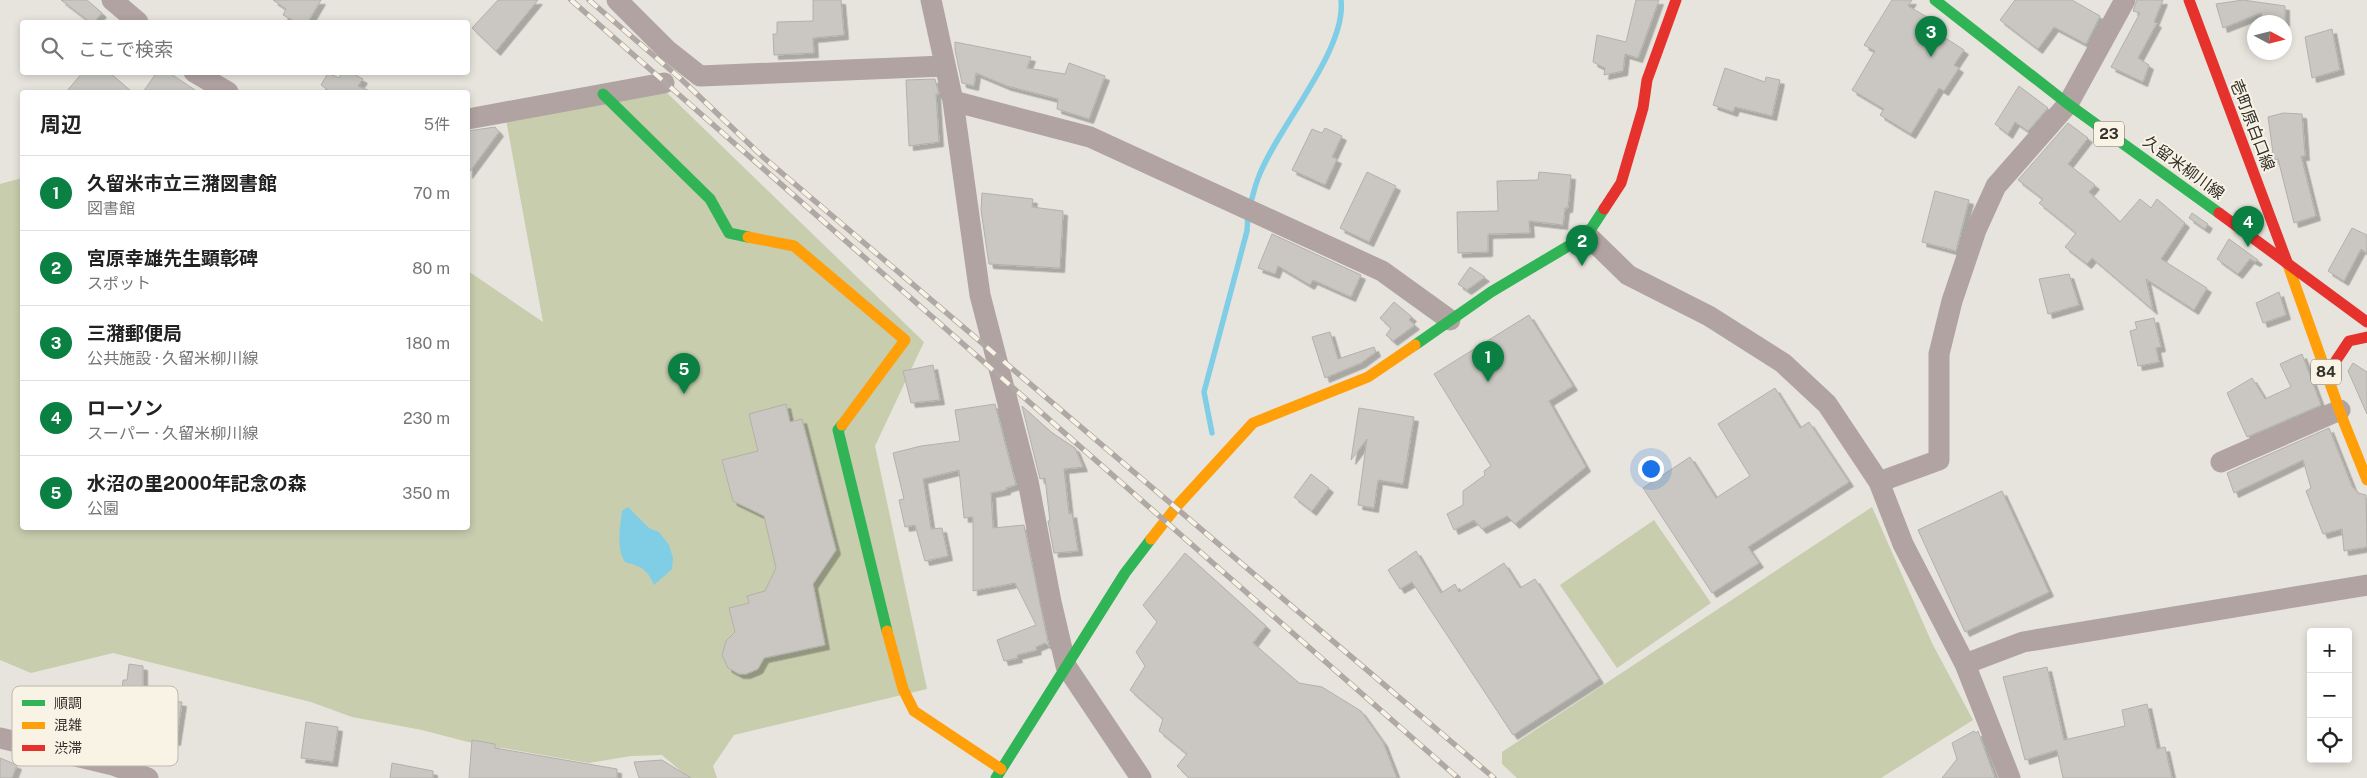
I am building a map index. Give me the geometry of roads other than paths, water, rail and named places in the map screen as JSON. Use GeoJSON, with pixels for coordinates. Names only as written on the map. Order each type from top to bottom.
{"type":"FeatureCollection","features":[{"type":"Feature","properties":{"kind":"street"},"geometry":{"type":"LineString","coordinates":[[112,0],[136,20]]}},
{"type":"Feature","properties":{"kind":"street"},"geometry":{"type":"LineString","coordinates":[[617,0],[667,50],[700,76],[944,66]]}},
{"type":"Feature","properties":{"kind":"street"},"geometry":{"type":"LineString","coordinates":[[931,0],[953,102],[980,295],[1028,480],[1051,602],[1066,666],[1141,778]]}},
{"type":"Feature","properties":{"kind":"street"},"geometry":{"type":"LineString","coordinates":[[603,94],[710,199],[729,234],[794,246],[905,340],[838,430],[867,554],[903,689],[914,711],[998,774],[1125,573],[1164,522],[1253,423],[1368,377],[1491,292],[1587,235],[1621,183],[1643,108],[1647,80],[1676,0]]}},
{"type":"Feature","properties":{"kind":"street","name":"久留米柳川線"},"geometry":{"type":"LineString","coordinates":[[1935,0],[2068,104],[2288,262],[2367,322]]}},
{"type":"Feature","properties":{"kind":"street"},"geometry":{"type":"LineString","coordinates":[[1879,482],[1939,460],[1939,354],[1952,301],[1976,230],[1996,186],[2068,104],[2125,0]]}},
{"type":"Feature","properties":{"kind":"street","name":"壱町原白口線"},"geometry":{"type":"LineString","coordinates":[[2189,0],[2288,262]]}},
{"type":"Feature","properties":{"kind":"street"},"geometry":{"type":"LineString","coordinates":[[199,75],[225,90]]}},
{"type":"Feature","properties":{"kind":"street"},"geometry":{"type":"LineString","coordinates":[[470,119],[664,83]]}},
{"type":"Feature","properties":{"kind":"street"},"geometry":{"type":"LineString","coordinates":[[953,102],[1090,137],[1382,271],[1450,320]]}},
{"type":"Feature","properties":{"kind":"street"},"geometry":{"type":"LineString","coordinates":[[1587,235],[1628,275],[1708,316],[1783,363],[1827,404],[1879,482],[1903,544],[1965,664],[2010,778]]}},
{"type":"Feature","properties":{"kind":"street","name":"84"},"geometry":{"type":"LineString","coordinates":[[2288,262],[2340,410],[2367,480]]}},
{"type":"Feature","properties":{"kind":"street"},"geometry":{"type":"LineString","coordinates":[[2327,374],[2349,341],[2367,337]]}},
{"type":"Feature","properties":{"kind":"street"},"geometry":{"type":"LineString","coordinates":[[2221,462],[2340,410]]}},
{"type":"Feature","properties":{"kind":"street"},"geometry":{"type":"LineString","coordinates":[[1965,664],[2023,642],[2367,585]]}},
{"type":"Feature","properties":{"kind":"street"},"geometry":{"type":"LineString","coordinates":[[116,766],[148,778]]}},
{"type":"Feature","properties":{"kind":"water"},"geometry":{"type":"Polygon","coordinates":[[[628,507],[649,528],[659,532],[669,545],[673,558],[672,569],[654,585],[649,575],[640,567],[625,562],[620,550],[619,537],[622,511],[628,507]]]}},
{"type":"Feature","properties":{"kind":"waterway"},"geometry":{"type":"LineString","coordinates":[[1250,205],[1258,179],[1268,157],[1309,89],[1333,42],[1340,20],[1341,0]]}},
{"type":"Feature","properties":{"kind":"waterway"},"geometry":{"type":"LineString","coordinates":[[1212,433],[1204,392],[1247,231],[1248,214]]}},
{"type":"Feature","properties":{"kind":"railway"},"geometry":{"type":"LineString","coordinates":[[571,0],[1458,778]]}},
{"type":"Feature","properties":{"kind":"railway"},"geometry":{"type":"LineString","coordinates":[[589,0],[681,79],[763,157],[1494,778]]}},
{"type":"Feature","properties":{"kind":"place","name":"三潴郵便局"},"geometry":{"type":"Point","coordinates":[1931,57]}},
{"type":"Feature","properties":{"kind":"place","name":"ローソン"},"geometry":{"type":"Point","coordinates":[2248,247]}},
{"type":"Feature","properties":{"kind":"place","name":"宮原幸雄先生顕彰碑"},"geometry":{"type":"Point","coordinates":[1582,266]}},
{"type":"Feature","properties":{"kind":"place","name":"久留米市立三潴図書館"},"geometry":{"type":"Point","coordinates":[1488,382]}},
{"type":"Feature","properties":{"kind":"place","name":"水沼の里2000年記念の森"},"geometry":{"type":"Point","coordinates":[684,394]}}]}
